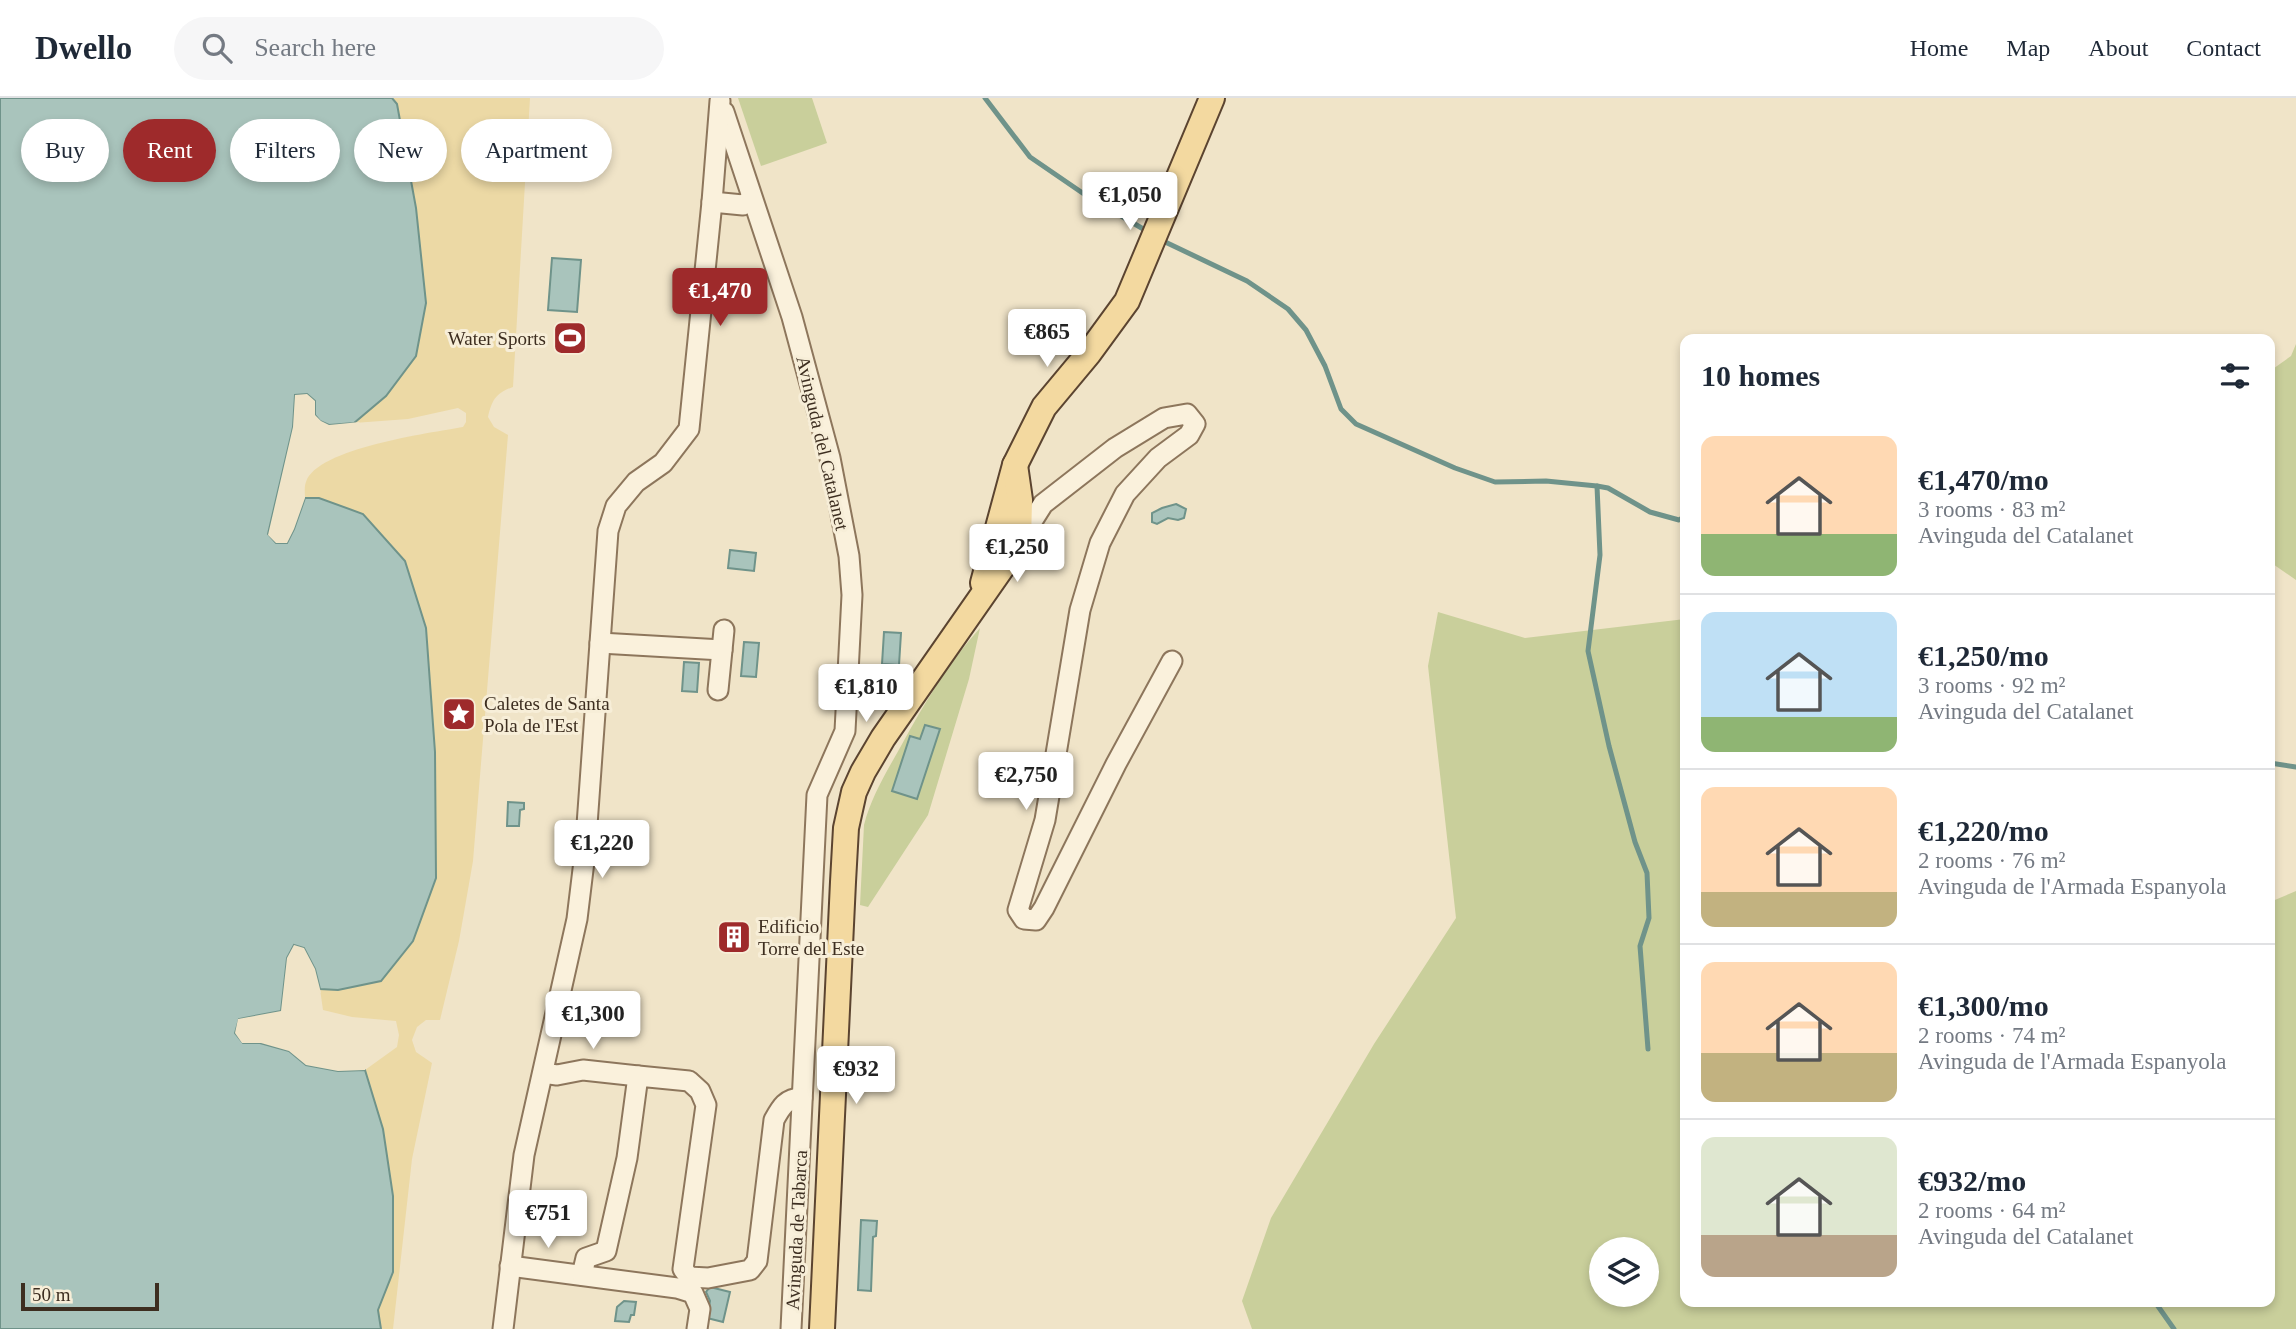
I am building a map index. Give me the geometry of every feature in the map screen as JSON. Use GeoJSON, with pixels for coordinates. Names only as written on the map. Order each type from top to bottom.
{"type":"FeatureCollection","features":[{"type":"Feature","properties":{"kind":"main road"},"geometry":{"type":"LineString","coordinates":[[978,599],[1015,465],[1044,407],[1089,353],[1126,301],[1212,98]]}},
{"type":"Feature","properties":{"kind":"main road"},"geometry":{"type":"LineString","coordinates":[[822,1329],[843,882],[846,828],[851,804],[863,772],[883,738],[1019,543],[1020,500],[1015,465]]}},
{"type":"Feature","properties":{"kind":"street"},"geometry":{"type":"LineString","coordinates":[[503,1329],[524,1155],[577,919],[585,853],[608,531],[616,506],[636,482],[663,463],[689,429],[720,99]]}},
{"type":"Feature","properties":{"kind":"street","name":"Avinguda del Catalanet"},"geometry":{"type":"LineString","coordinates":[[720,99],[792,317],[831,458],[849,556],[852,595],[845,731],[817,796]]}},
{"type":"Feature","properties":{"kind":"street"},"geometry":{"type":"LineString","coordinates":[[715,172],[743,173]]}},
{"type":"Feature","properties":{"kind":"street"},"geometry":{"type":"LineString","coordinates":[[712,202],[743,205],[752,199]]}},
{"type":"Feature","properties":{"kind":"street"},"geometry":{"type":"LineString","coordinates":[[1019,543],[1043,504],[1115,448],[1164,418],[1188,414],[1195,424],[1189,435],[1158,458],[1133,484],[1125,494],[1100,543],[1080,610],[1045,820],[1018,910],[1024,919],[1036,920],[1044,908],[1116,764],[1172,661]]}},
{"type":"Feature","properties":{"kind":"street"},"geometry":{"type":"LineString","coordinates":[[718,690],[724,630]]}},
{"type":"Feature","properties":{"kind":"street"},"geometry":{"type":"LineString","coordinates":[[600,643],[722,650]]}},
{"type":"Feature","properties":{"kind":"street","name":"Avinguda de Tabarca"},"geometry":{"type":"LineString","coordinates":[[791,1329],[817,796]]}},
{"type":"Feature","properties":{"kind":"street"},"geometry":{"type":"LineString","coordinates":[[543,1073],[557,1075],[583,1070],[689,1081],[700,1091],[706,1105],[683,1269],[689,1277],[708,1278],[750,1270],[757,1261],[774,1120],[783,1104],[793,1098],[802,1098]]}},
{"type":"Feature","properties":{"kind":"street"},"geometry":{"type":"LineString","coordinates":[[582,1275],[586,1258],[606,1251],[627,1158],[638,1076]]}},
{"type":"Feature","properties":{"kind":"street"},"geometry":{"type":"LineString","coordinates":[[510,1266],[677,1288],[693,1293],[700,1309],[697,1329]]}},
{"type":"Feature","properties":{"kind":"green space"},"geometry":{"type":"Polygon","coordinates":[[[738,98],[812,98],[827,143],[761,166],[738,98]]]}},
{"type":"Feature","properties":{"kind":"green space"},"geometry":{"type":"Polygon","coordinates":[[[2296,344],[2296,580],[2275,565],[2275,367],[2291,356],[2296,344]]]}},
{"type":"Feature","properties":{"kind":"green space"},"geometry":{"type":"Polygon","coordinates":[[[1438,612],[1525,638],[1680,620],[1680,1307],[2275,1307],[2275,900],[2296,891],[2296,1329],[1252,1329],[1242,1301],[1271,1218],[1374,1044],[1456,918],[1428,666],[1438,612]]]}},
{"type":"Feature","properties":{"kind":"green space"},"geometry":{"type":"Polygon","coordinates":[[[980,628],[969,679],[928,815],[868,907],[860,905],[864,825],[875,794],[937,684],[980,628]]]}},
{"type":"Feature","properties":{"kind":"sand","name":"Caletes de Santa Pola de l'Est"},"geometry":{"type":"Polygon","coordinates":[[[392,98],[530,98],[529,119],[461,119],[461,182],[525,182],[513,387],[496,398],[488,417],[494,427],[508,435],[473,861],[459,941],[440,1020],[426,1020],[417,1027],[412,1040],[416,1052],[432,1063],[412,1159],[393,1329],[381,1329],[378,1310],[393,1272],[383,1129],[365,1070],[397,1047],[399,1035],[396,1021],[352,1017],[323,1010],[320,989],[338,990],[435,752],[426,628],[405,561],[363,514],[319,498],[305,498],[305,490],[306,482],[315,470],[352,451],[402,438],[463,427],[466,422],[466,413],[458,408],[408,419],[354,423],[386,396],[394,182],[447,182],[447,119],[396,119],[397,104],[392,98]]]}},
{"type":"Feature","properties":{"kind":"water"},"geometry":{"type":"Polygon","coordinates":[[[0,98],[392,98],[397,104],[400,119],[354,119],[354,182],[411,182],[426,303],[416,356],[386,396],[354,423],[329,425],[320,421],[315,415],[315,401],[307,394],[295,395],[293,427],[268,534],[276,543],[287,543],[305,498],[319,498],[363,514],[405,561],[426,628],[435,752],[436,878],[413,941],[381,981],[338,990],[320,989],[315,969],[304,948],[294,945],[287,958],[281,1011],[239,1019],[235,1033],[243,1043],[260,1043],[289,1051],[306,1065],[338,1071],[365,1070],[383,1129],[393,1196],[393,1272],[378,1310],[381,1329],[0,1329],[0,98]]]}},
{"type":"Feature","properties":{"kind":"water"},"geometry":{"type":"Polygon","coordinates":[[[552,258],[581,260],[577,312],[548,310],[552,258]]]}},
{"type":"Feature","properties":{"kind":"water"},"geometry":{"type":"Polygon","coordinates":[[[1176,504],[1186,509],[1184,518],[1168,518],[1157,524],[1152,522],[1152,513],[1176,504]]]}},
{"type":"Feature","properties":{"kind":"water"},"geometry":{"type":"Polygon","coordinates":[[[730,550],[756,553],[754,571],[728,568],[730,550]]]}},
{"type":"Feature","properties":{"kind":"water"},"geometry":{"type":"Polygon","coordinates":[[[884,632],[901,633],[899,665],[882,664],[884,632]]]}},
{"type":"Feature","properties":{"kind":"water"},"geometry":{"type":"Polygon","coordinates":[[[744,642],[759,643],[756,677],[741,676],[744,642]]]}},
{"type":"Feature","properties":{"kind":"water"},"geometry":{"type":"Polygon","coordinates":[[[684,662],[699,663],[697,692],[682,691],[684,662]]]}},
{"type":"Feature","properties":{"kind":"water"},"geometry":{"type":"Polygon","coordinates":[[[925,725],[940,729],[917,799],[892,791],[910,736],[920,739],[925,725]]]}},
{"type":"Feature","properties":{"kind":"water"},"geometry":{"type":"Polygon","coordinates":[[[508,802],[524,803],[524,809],[520,810],[519,826],[507,826],[508,802]]]}},
{"type":"Feature","properties":{"kind":"water"},"geometry":{"type":"Polygon","coordinates":[[[861,1220],[877,1221],[876,1236],[873,1237],[871,1291],[858,1290],[861,1220]]]}},
{"type":"Feature","properties":{"kind":"water"},"geometry":{"type":"Polygon","coordinates":[[[710,1287],[730,1292],[723,1322],[707,1318],[710,1301],[706,1292],[710,1287]]]}},
{"type":"Feature","properties":{"kind":"water"},"geometry":{"type":"Polygon","coordinates":[[[624,1301],[636,1302],[634,1315],[631,1315],[629,1322],[615,1321],[617,1307],[624,1301]]]}},
{"type":"Feature","properties":{"kind":"pier"},"geometry":{"type":"Polygon","coordinates":[[[307,394],[315,401],[315,415],[321,421],[329,425],[360,422],[355,426],[328,428],[318,424],[312,417],[312,403],[306,398],[299,398],[297,428],[272,534],[277,540],[285,540],[301,497],[305,495],[305,498],[287,543],[276,543],[268,535],[293,427],[295,395],[307,394]]]}},
{"type":"Feature","properties":{"kind":"pier"},"geometry":{"type":"Polygon","coordinates":[[[294,945],[304,948],[315,969],[321,993],[317,990],[312,970],[301,951],[296,949],[290,959],[284,1013],[241,1022],[239,1032],[244,1040],[261,1040],[290,1048],[307,1062],[338,1068],[367,1067],[365,1070],[338,1071],[306,1065],[289,1051],[261,1043],[242,1043],[235,1033],[238,1019],[281,1011],[287,958],[294,945]]]}},
{"type":"Feature","properties":{"kind":"waterway"},"geometry":{"type":"LineString","coordinates":[[985,98],[1030,157],[1084,194],[1150,233]]}},
{"type":"Feature","properties":{"kind":"waterway"},"geometry":{"type":"LineString","coordinates":[[1161,240],[1247,281],[1288,309],[1306,330],[1325,366],[1341,409],[1356,424],[1455,468],[1495,482],[1546,481],[1608,488],[1650,512],[1680,519]]}},
{"type":"Feature","properties":{"kind":"waterway"},"geometry":{"type":"LineString","coordinates":[[1597,486],[1600,555],[1588,651],[1609,746],[1635,842],[1647,873],[1649,918],[1640,946],[1648,1049]]}},
{"type":"Feature","properties":{"kind":"waterway"},"geometry":{"type":"LineString","coordinates":[[2275,764],[2296,767]]}},
{"type":"Feature","properties":{"kind":"waterway"},"geometry":{"type":"LineString","coordinates":[[2159,1307],[2174,1329]]}},
{"type":"Feature","properties":{"kind":"place","name":"Water Sports"},"geometry":{"type":"Point","coordinates":[570,338]}},
{"type":"Feature","properties":{"kind":"place","name":"Caletes de Santa Pola de l'Est"},"geometry":{"type":"Point","coordinates":[459,714]}},
{"type":"Feature","properties":{"kind":"place","name":"Edificio Torre del Este"},"geometry":{"type":"Point","coordinates":[734,937]}}]}
